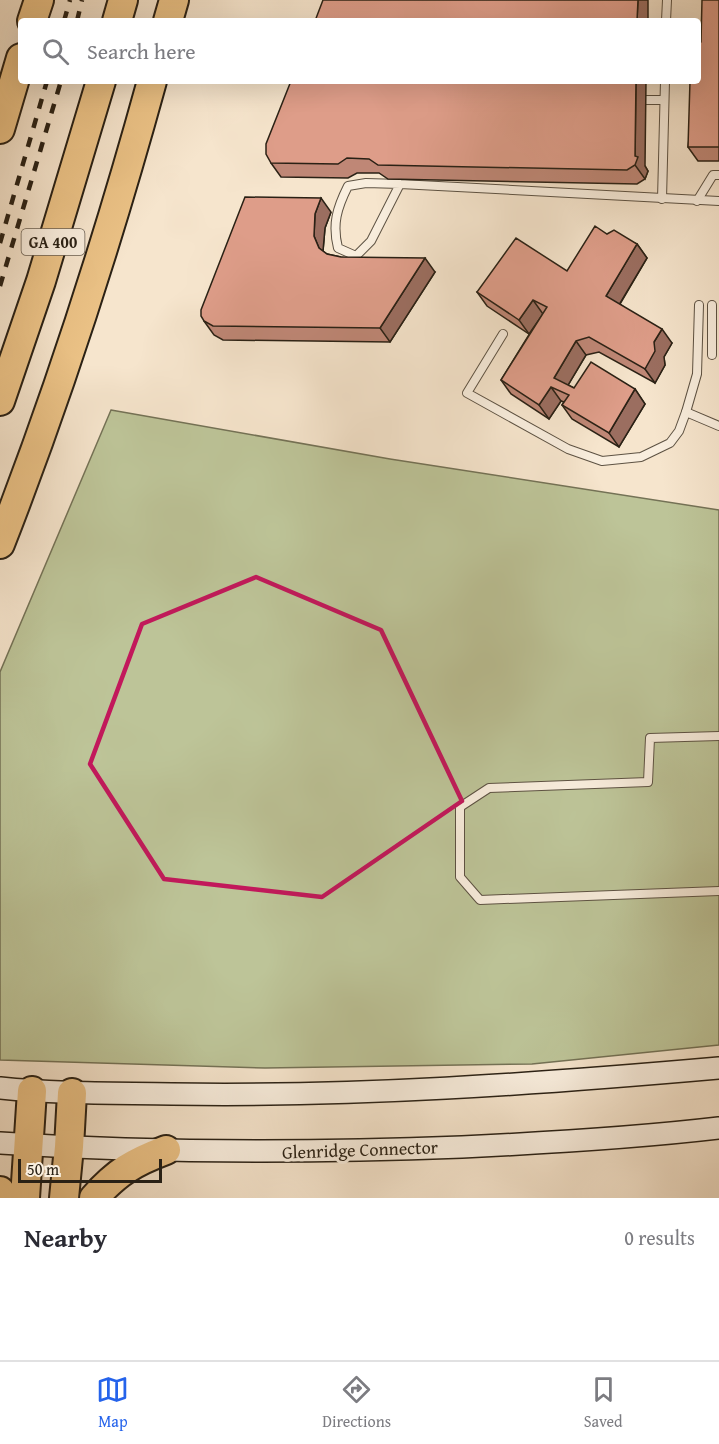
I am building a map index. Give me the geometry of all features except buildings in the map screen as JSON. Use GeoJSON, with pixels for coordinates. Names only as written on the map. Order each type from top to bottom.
{"type":"FeatureCollection","features":[{"type":"Feature","properties":{"kind":"highway"},"geometry":{"type":"LineString","coordinates":[[33,18],[39,0]]}},
{"type":"Feature","properties":{"kind":"highway"},"geometry":{"type":"LineString","coordinates":[[118,18],[123,0]]}},
{"type":"Feature","properties":{"kind":"highway"},"geometry":{"type":"LineString","coordinates":[[169,18],[174,0]]}},
{"type":"Feature","properties":{"kind":"highway"},"geometry":{"type":"LineString","coordinates":[[0,129],[18,68]]}},
{"type":"Feature","properties":{"kind":"highway","name":"GA 400"},"geometry":{"type":"LineString","coordinates":[[0,401],[41,281],[100,84]]}},
{"type":"Feature","properties":{"kind":"highway"},"geometry":{"type":"LineString","coordinates":[[0,544],[88,295],[151,84]]}},
{"type":"Feature","properties":{"kind":"highway"},"geometry":{"type":"LineString","coordinates":[[25,1198],[32,1091]]}},
{"type":"Feature","properties":{"kind":"highway"},"geometry":{"type":"LineString","coordinates":[[64,1198],[72,1093]]}},
{"type":"Feature","properties":{"kind":"highway"},"geometry":{"type":"LineString","coordinates":[[94,1198],[117,1174],[138,1160],[166,1150]]}},
{"type":"Feature","properties":{"kind":"highway"},"geometry":{"type":"LineString","coordinates":[[0,1191],[4,1198]]}},
{"type":"Feature","properties":{"kind":"main road"},"geometry":{"type":"LineString","coordinates":[[0,1088],[72,1093],[256,1095],[352,1093],[719,1068]]}},
{"type":"Feature","properties":{"kind":"main road","name":"Glenridge Connector"},"geometry":{"type":"LineString","coordinates":[[0,1143],[257,1152],[375,1150],[550,1143],[719,1128]]}},
{"type":"Feature","properties":{"kind":"lane"},"geometry":{"type":"LineString","coordinates":[[666,18],[667,0]]}},
{"type":"Feature","properties":{"kind":"lane"},"geometry":{"type":"LineString","coordinates":[[662,199],[665,84]]}},
{"type":"Feature","properties":{"kind":"lane"},"geometry":{"type":"LineString","coordinates":[[646,100],[664,100]]}},
{"type":"Feature","properties":{"kind":"lane"},"geometry":{"type":"LineString","coordinates":[[697,201],[713,175],[719,175]]}},
{"type":"Feature","properties":{"kind":"lane"},"geometry":{"type":"LineString","coordinates":[[400,184],[370,241],[356,256],[338,248],[334,231],[339,203],[348,186],[366,183],[400,184],[697,201],[719,201]]}},
{"type":"Feature","properties":{"kind":"lane"},"geometry":{"type":"LineString","coordinates":[[503,334],[467,393],[568,449],[602,461],[641,457],[670,443],[679,431],[697,374],[699,305]]}},
{"type":"Feature","properties":{"kind":"lane"},"geometry":{"type":"LineString","coordinates":[[712,305],[712,355]]}},
{"type":"Feature","properties":{"kind":"lane"},"geometry":{"type":"LineString","coordinates":[[686,412],[719,426]]}},
{"type":"Feature","properties":{"kind":"lane"},"geometry":{"type":"LineString","coordinates":[[719,736],[650,738],[648,782],[489,789],[460,807],[460,877],[480,900],[719,891]]}},
{"type":"Feature","properties":{"kind":"highlighted area"},"geometry":{"type":"Polygon","coordinates":[[[256,577],[381,630],[462,801],[322,897],[164,879],[90,764],[142,624],[256,577]]]}},
{"type":"Feature","properties":{"kind":"green space"},"geometry":{"type":"Polygon","coordinates":[[[111,410],[390,459],[719,510],[719,1045],[532,1064],[265,1068],[0,1060],[0,672],[111,410]]]}},
{"type":"Feature","properties":{"kind":"railway"},"geometry":{"type":"LineString","coordinates":[[65,18],[70,0]]}},
{"type":"Feature","properties":{"kind":"railway"},"geometry":{"type":"LineString","coordinates":[[78,18],[82,0]]}},
{"type":"Feature","properties":{"kind":"railway"},"geometry":{"type":"LineString","coordinates":[[0,243],[46,84]]}},
{"type":"Feature","properties":{"kind":"railway"},"geometry":{"type":"LineString","coordinates":[[0,286],[60,84]]}}]}
